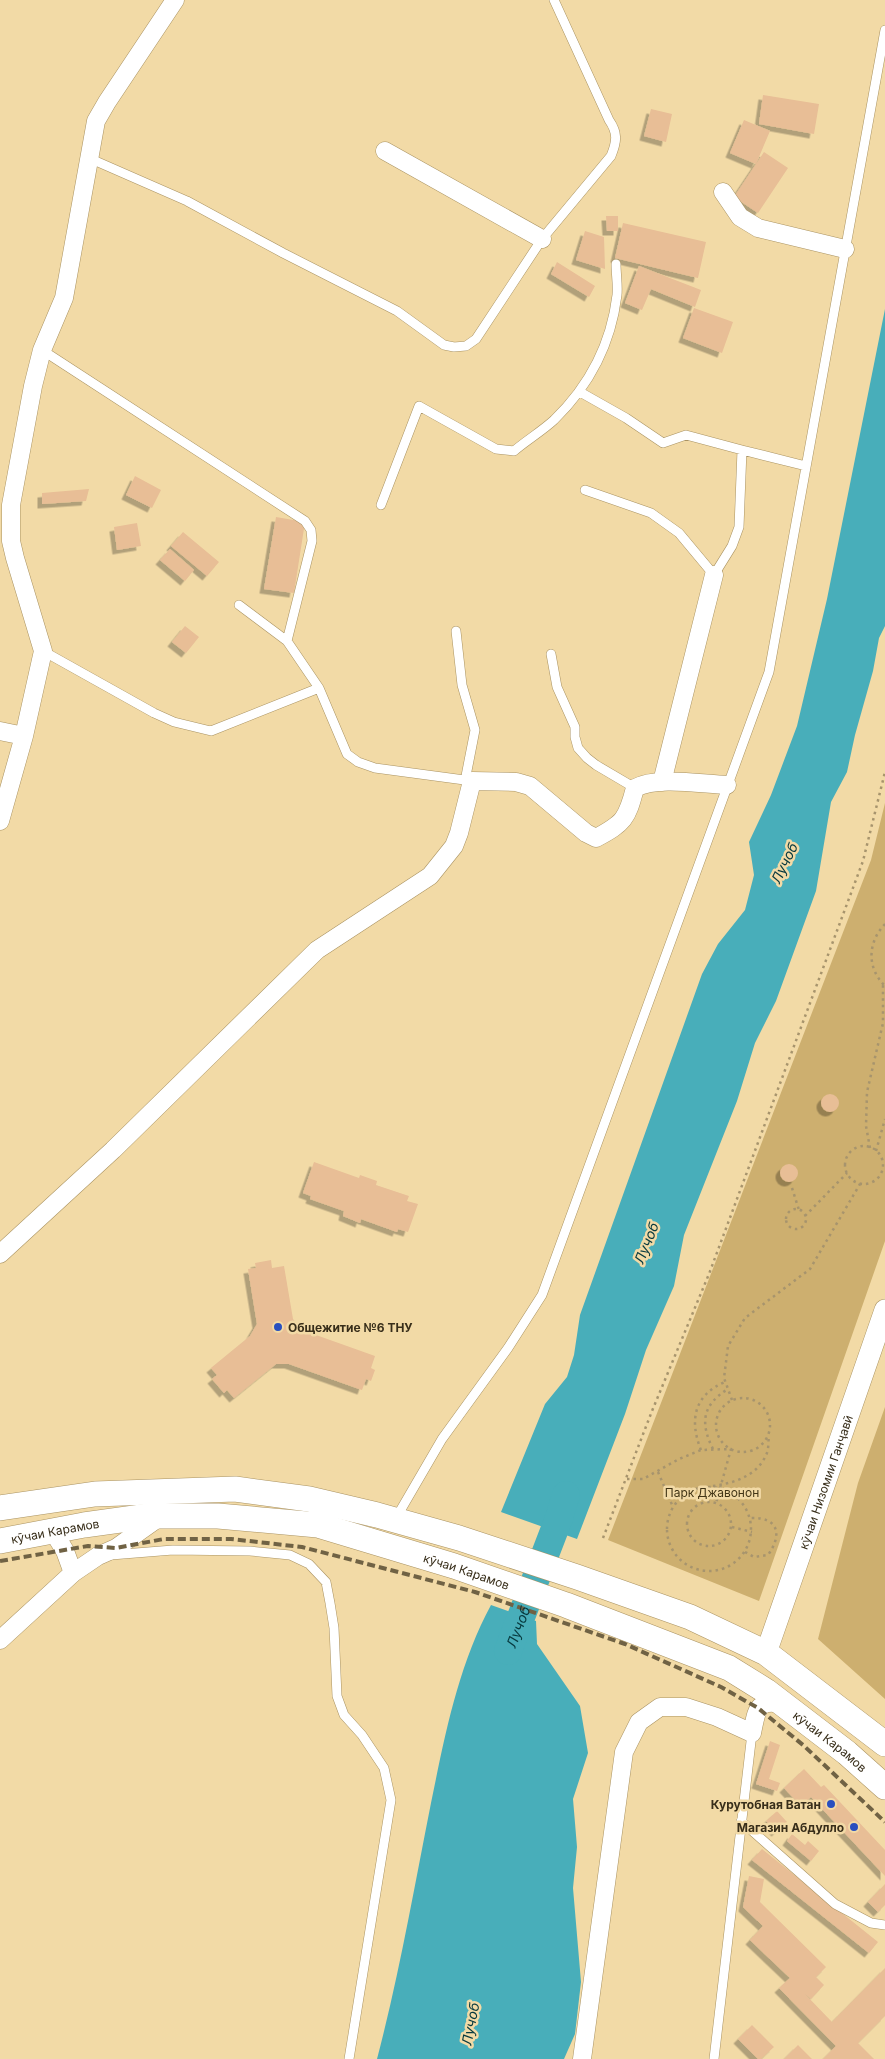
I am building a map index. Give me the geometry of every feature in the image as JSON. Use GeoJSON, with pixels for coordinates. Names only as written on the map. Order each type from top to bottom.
{"type":"FeatureCollection","features":[{"type":"Feature","properties":{"kind":"main road"},"geometry":{"type":"LineString","coordinates":[[0,1508],[95,1494],[235,1489],[309,1499],[395,1520],[459,1538],[690,1617],[766,1652],[885,1744]]}},
{"type":"Feature","properties":{"kind":"main road","name":"кӯчаи Карамов"},"geometry":{"type":"LineString","coordinates":[[0,1541],[149,1516],[218,1516],[318,1525],[454,1566],[566,1605],[729,1668],[783,1704],[847,1753],[885,1788]]}},
{"type":"Feature","properties":{"kind":"street"},"geometry":{"type":"LineString","coordinates":[[0,821],[24,736],[43,650],[11,541],[11,505],[33,386],[42,350],[64,298],[91,159],[96,122],[175,0]]}},
{"type":"Feature","properties":{"kind":"street"},"geometry":{"type":"LineString","coordinates":[[385,151],[542,239]]}},
{"type":"Feature","properties":{"kind":"street"},"geometry":{"type":"LineString","coordinates":[[723,192],[740,218],[758,228],[846,249]]}},
{"type":"Feature","properties":{"kind":"street"},"geometry":{"type":"LineString","coordinates":[[662,782],[714,575]]}},
{"type":"Feature","properties":{"kind":"street"},"geometry":{"type":"LineString","coordinates":[[0,731],[24,736]]}},
{"type":"Feature","properties":{"kind":"street"},"geometry":{"type":"LineString","coordinates":[[0,1254],[113,1150],[317,950],[430,876],[454,846],[459,833],[468,781],[516,782],[530,786],[586,833],[596,838],[622,822],[629,809],[635,788],[641,785],[662,782],[727,785]]}},
{"type":"Feature","properties":{"kind":"street","name":"кӯчаи Низомии Ганҷавӣ"},"geometry":{"type":"LineString","coordinates":[[766,1652],[885,1310]]}},
{"type":"Feature","properties":{"kind":"street"},"geometry":{"type":"LineString","coordinates":[[0,1640],[72,1573],[98,1556],[116,1548],[161,1516]]}},
{"type":"Feature","properties":{"kind":"street"},"geometry":{"type":"LineString","coordinates":[[53,1531],[65,1551],[72,1573]]}},
{"type":"Feature","properties":{"kind":"street"},"geometry":{"type":"LineString","coordinates":[[582,2059],[624,1752],[639,1722],[660,1707],[686,1707],[752,1733],[758,1708],[764,1703],[770,1702],[783,1704]]}},
{"type":"Feature","properties":{"kind":"lane"},"geometry":{"type":"LineString","coordinates":[[91,159],[187,201],[283,253],[397,311],[444,345],[454,347],[466,346],[476,339],[542,239],[611,156],[617,143],[616,129],[601,103],[554,0]]}},
{"type":"Feature","properties":{"kind":"lane"},"geometry":{"type":"LineString","coordinates":[[395,1520],[442,1439],[508,1348],[542,1295],[769,672],[885,30]]}},
{"type":"Feature","properties":{"kind":"lane"},"geometry":{"type":"LineString","coordinates":[[381,504],[419,406],[496,449],[514,451],[553,421],[580,392],[595,370],[609,333],[618,293],[616,264]]}},
{"type":"Feature","properties":{"kind":"lane"},"geometry":{"type":"LineString","coordinates":[[42,350],[305,521],[311,530],[312,541],[288,640]]}},
{"type":"Feature","properties":{"kind":"lane"},"geometry":{"type":"LineString","coordinates":[[580,392],[626,418],[663,443],[686,435],[806,466]]}},
{"type":"Feature","properties":{"kind":"lane"},"geometry":{"type":"LineString","coordinates":[[584,490],[651,513],[679,533],[714,575],[732,546],[739,527],[742,450]]}},
{"type":"Feature","properties":{"kind":"lane"},"geometry":{"type":"LineString","coordinates":[[238,605],[288,640],[319,688],[347,754],[358,762],[375,768],[468,781],[475,730],[462,685],[456,631]]}},
{"type":"Feature","properties":{"kind":"lane"},"geometry":{"type":"LineString","coordinates":[[43,650],[154,713],[174,722],[211,731],[319,688]]}},
{"type":"Feature","properties":{"kind":"lane"},"geometry":{"type":"LineString","coordinates":[[551,654],[557,687],[575,727],[575,738],[578,748],[592,762],[635,788]]}},
{"type":"Feature","properties":{"kind":"lane"},"geometry":{"type":"LineString","coordinates":[[98,1556],[173,1550],[250,1551],[290,1555],[309,1564],[326,1582],[334,1628],[337,1696],[344,1715],[362,1735],[384,1768],[391,1800],[349,2059]]}},
{"type":"Feature","properties":{"kind":"lane"},"geometry":{"type":"LineString","coordinates":[[714,2059],[752,1733]]}},
{"type":"Feature","properties":{"kind":"lane"},"geometry":{"type":"LineString","coordinates":[[741,1821],[835,1904],[871,1923],[885,1925]]}},
{"type":"Feature","properties":{"kind":"path"},"geometry":{"type":"LineString","coordinates":[[603,1538],[652,1411],[709,1274],[863,861],[885,772]]}},
{"type":"Feature","properties":{"kind":"path"},"geometry":{"type":"LineString","coordinates":[[870,1148],[866,1126],[868,1092],[883,1023],[884,1007],[884,985],[875,973],[871,959],[872,944],[878,932],[885,924]]}},
{"type":"Feature","properties":{"kind":"path"},"geometry":{"type":"LineString","coordinates":[[876,1151],[885,1119]]}},
{"type":"Feature","properties":{"kind":"path"},"geometry":{"type":"LineString","coordinates":[[864,1146],[870,1148],[876,1151],[882,1161],[881,1174],[872,1182],[860,1184],[850,1178],[847,1173],[846,1161],[852,1151],[864,1146]]}},
{"type":"Feature","properties":{"kind":"path"},"geometry":{"type":"LineString","coordinates":[[799,1210],[792,1210],[787,1215],[787,1222],[790,1227],[797,1229],[802,1227],[806,1222],[806,1216],[847,1173]]}},
{"type":"Feature","properties":{"kind":"path"},"geometry":{"type":"LineString","coordinates":[[732,1400],[724,1378],[728,1346],[745,1318],[810,1269],[860,1184]]}},
{"type":"Feature","properties":{"kind":"path"},"geometry":{"type":"LineString","coordinates":[[792,1188],[799,1210],[806,1216]]}},
{"type":"Feature","properties":{"kind":"path"},"geometry":{"type":"LineString","coordinates":[[701,1450],[694,1435],[694,1420],[700,1402],[711,1387],[725,1382]]}},
{"type":"Feature","properties":{"kind":"path"},"geometry":{"type":"LineString","coordinates":[[713,1449],[707,1437],[704,1424],[707,1408],[717,1395],[728,1389]]}},
{"type":"Feature","properties":{"kind":"path"},"geometry":{"type":"LineString","coordinates":[[720,1486],[735,1495],[744,1505],[750,1518],[752,1532],[749,1546],[741,1558],[730,1566],[716,1571],[702,1571],[689,1566],[675,1552],[667,1534],[668,1520],[673,1508],[682,1497],[694,1489],[720,1486],[746,1477],[758,1467],[767,1454],[769,1416],[764,1408],[749,1398],[732,1400],[725,1405],[716,1420],[719,1437],[731,1449]]}},
{"type":"Feature","properties":{"kind":"path"},"geometry":{"type":"LineString","coordinates":[[627,1479],[643,1479],[679,1459],[701,1450],[731,1449],[749,1452],[764,1442],[769,1434]]}},
{"type":"Feature","properties":{"kind":"path"},"geometry":{"type":"LineString","coordinates":[[716,1503],[731,1449]]}},
{"type":"Feature","properties":{"kind":"path"},"geometry":{"type":"LineString","coordinates":[[658,1472],[673,1508]]}},
{"type":"Feature","properties":{"kind":"path"},"geometry":{"type":"LineString","coordinates":[[702,1503],[716,1503],[728,1512],[731,1526],[725,1540],[711,1546],[697,1543],[692,1538],[687,1525],[691,1512],[702,1503]]}},
{"type":"Feature","properties":{"kind":"path"},"geometry":{"type":"LineString","coordinates":[[745,1552],[754,1557],[768,1555],[775,1545],[778,1533],[775,1526],[762,1518],[750,1518]]}},
{"type":"Feature","properties":{"kind":"path"},"geometry":{"type":"LineString","coordinates":[[731,1526],[752,1532]]}},
{"type":"Feature","properties":{"kind":"green space","name":"Парк Джавонон"},"geometry":{"type":"Polygon","coordinates":[[[885,803],[885,1241],[759,1601],[608,1540],[871,860],[885,803]]]}},
{"type":"Feature","properties":{"kind":"green space"},"geometry":{"type":"Polygon","coordinates":[[[885,1407],[885,1699],[818,1639],[858,1483],[885,1407]]]}},
{"type":"Feature","properties":{"kind":"water"},"geometry":{"type":"Polygon","coordinates":[[[885,309],[885,626],[879,638],[873,671],[847,772],[831,802],[816,891],[776,1001],[755,1043],[737,1101],[684,1235],[674,1286],[646,1350],[625,1414],[577,1539],[501,1512],[545,1404],[567,1377],[574,1355],[580,1315],[702,974],[718,944],[745,910],[754,875],[749,842],[771,795],[797,726],[827,599],[885,309]]]}},
{"type":"Feature","properties":{"kind":"water"},"geometry":{"type":"Polygon","coordinates":[[[491,1605],[536,1621],[537,1644],[580,1706],[588,1753],[573,1799],[577,1847],[573,1888],[581,1982],[575,2034],[564,2059],[377,2059],[399,1964],[447,1727],[470,1652],[491,1605]]]}},
{"type":"Feature","properties":{"kind":"building"},"geometry":{"type":"Polygon","coordinates":[[[763,95],[819,104],[814,134],[759,124],[763,95]]]}},
{"type":"Feature","properties":{"kind":"building"},"geometry":{"type":"Polygon","coordinates":[[[651,109],[672,114],[666,142],[644,136],[651,109]]]}},
{"type":"Feature","properties":{"kind":"building"},"geometry":{"type":"Polygon","coordinates":[[[744,120],[770,131],[756,164],[730,153],[744,120]]]}},
{"type":"Feature","properties":{"kind":"building"},"geometry":{"type":"Polygon","coordinates":[[[764,152],[788,168],[758,213],[734,197],[764,152]]]}},
{"type":"Feature","properties":{"kind":"building"},"geometry":{"type":"Polygon","coordinates":[[[606,216],[618,216],[618,231],[607,231],[606,216]]]}},
{"type":"Feature","properties":{"kind":"building"},"geometry":{"type":"Polygon","coordinates":[[[623,223],[706,242],[698,278],[615,258],[623,223]]]}},
{"type":"Feature","properties":{"kind":"building"},"geometry":{"type":"Polygon","coordinates":[[[585,231],[604,237],[605,269],[576,260],[585,231]]]}},
{"type":"Feature","properties":{"kind":"building"},"geometry":{"type":"Polygon","coordinates":[[[557,262],[595,286],[589,297],[551,274],[557,262]]]}},
{"type":"Feature","properties":{"kind":"building"},"geometry":{"type":"Polygon","coordinates":[[[639,266],[701,290],[695,307],[651,289],[642,310],[625,303],[639,266]]]}},
{"type":"Feature","properties":{"kind":"building"},"geometry":{"type":"Polygon","coordinates":[[[694,308],[733,322],[722,353],[683,338],[694,308]]]}},
{"type":"Feature","properties":{"kind":"building"},"geometry":{"type":"Polygon","coordinates":[[[135,476],[161,490],[152,508],[126,495],[135,476]]]}},
{"type":"Feature","properties":{"kind":"building"},"geometry":{"type":"Polygon","coordinates":[[[89,489],[86,501],[42,504],[42,493],[89,489]]]}},
{"type":"Feature","properties":{"kind":"building"},"geometry":{"type":"Polygon","coordinates":[[[276,517],[305,522],[294,593],[264,589],[276,517]]]}},
{"type":"Feature","properties":{"kind":"building"},"geometry":{"type":"Polygon","coordinates":[[[137,523],[141,546],[117,550],[114,527],[137,523]]]}},
{"type":"Feature","properties":{"kind":"building"},"geometry":{"type":"Polygon","coordinates":[[[183,532],[219,562],[207,576],[171,546],[183,532]]]}},
{"type":"Feature","properties":{"kind":"building"},"geometry":{"type":"Polygon","coordinates":[[[170,549],[194,570],[185,581],[160,560],[170,549]]]}},
{"type":"Feature","properties":{"kind":"building"},"geometry":{"type":"Polygon","coordinates":[[[185,626],[199,637],[186,653],[172,642],[185,626]]]}},
{"type":"Feature","properties":{"kind":"building"},"geometry":{"type":"Polygon","coordinates":[[[826,1094],[834,1094],[839,1099],[837,1110],[826,1112],[821,1107],[821,1099],[826,1094]]]}},
{"type":"Feature","properties":{"kind":"building"},"geometry":{"type":"Polygon","coordinates":[[[314,1162],[359,1178],[360,1175],[377,1181],[376,1185],[409,1196],[407,1201],[418,1204],[408,1232],[398,1229],[397,1232],[361,1219],[360,1223],[343,1216],[344,1211],[310,1199],[311,1196],[303,1193],[314,1162]]]}},
{"type":"Feature","properties":{"kind":"building"},"geometry":{"type":"Polygon","coordinates":[[[785,1164],[793,1164],[798,1169],[796,1180],[785,1182],[780,1177],[780,1169],[785,1164]]]}},
{"type":"Feature","properties":{"kind":"building","name":"Общежитие №6 ТНУ"},"geometry":{"type":"Polygon","coordinates":[[[271,1260],[272,1268],[284,1266],[293,1319],[302,1330],[375,1356],[371,1368],[375,1370],[371,1381],[366,1379],[362,1390],[289,1364],[276,1364],[234,1398],[227,1390],[224,1393],[212,1379],[217,1375],[211,1368],[250,1336],[257,1324],[248,1269],[256,1268],[255,1263],[271,1260]]]}},
{"type":"Feature","properties":{"kind":"building"},"geometry":{"type":"Polygon","coordinates":[[[770,1741],[780,1745],[769,1779],[780,1783],[777,1791],[756,1784],[770,1741]]]}},
{"type":"Feature","properties":{"kind":"building"},"geometry":{"type":"Polygon","coordinates":[[[804,1769],[821,1787],[824,1785],[885,1850],[885,1876],[811,1797],[801,1806],[784,1788],[804,1769]]]}},
{"type":"Feature","properties":{"kind":"building"},"geometry":{"type":"Polygon","coordinates":[[[777,1811],[787,1822],[776,1832],[766,1821],[777,1811]]]}},
{"type":"Feature","properties":{"kind":"building"},"geometry":{"type":"Polygon","coordinates":[[[792,1834],[805,1845],[808,1841],[819,1851],[811,1861],[787,1841],[792,1834]]]}},
{"type":"Feature","properties":{"kind":"building"},"geometry":{"type":"Polygon","coordinates":[[[762,1849],[878,1942],[869,1953],[752,1860],[762,1849]]]}},
{"type":"Feature","properties":{"kind":"building"},"geometry":{"type":"Polygon","coordinates":[[[749,1876],[764,1879],[760,1902],[826,1967],[816,1977],[824,1985],[811,1999],[805,1994],[832,2022],[885,1968],[885,2016],[858,2043],[874,2059],[823,2059],[836,2046],[779,1988],[790,1978],[750,1940],[763,1926],[743,1907],[749,1876]]]}},
{"type":"Feature","properties":{"kind":"building"},"geometry":{"type":"Polygon","coordinates":[[[885,1884],[885,1905],[878,1912],[868,1902],[885,1884]]]}},
{"type":"Feature","properties":{"kind":"building"},"geometry":{"type":"Polygon","coordinates":[[[752,2025],[774,2047],[761,2059],[758,2059],[738,2039],[752,2025]]]}},
{"type":"Feature","properties":{"kind":"building"},"geometry":{"type":"Polygon","coordinates":[[[798,2045],[812,2059],[784,2059],[798,2045]]]}},
{"type":"Feature","properties":{"kind":"waterway","name":"Лучоб"},"geometry":{"type":"LineString","coordinates":[[508,1651],[566,1495]]}},
{"type":"Feature","properties":{"kind":"railway"},"geometry":{"type":"LineString","coordinates":[[0,1561],[88,1546],[116,1548],[164,1539],[231,1539],[302,1547],[475,1592],[625,1644],[721,1687],[758,1708],[803,1745],[885,1822]]}},
{"type":"Feature","properties":{"kind":"place","name":"Общежитие №6 ТНУ"},"geometry":{"type":"Point","coordinates":[278,1327]}},
{"type":"Feature","properties":{"kind":"place","name":"Курутобная Ватан"},"geometry":{"type":"Point","coordinates":[831,1804]}},
{"type":"Feature","properties":{"kind":"place","name":"Магазин Абдулло"},"geometry":{"type":"Point","coordinates":[854,1827]}}]}
